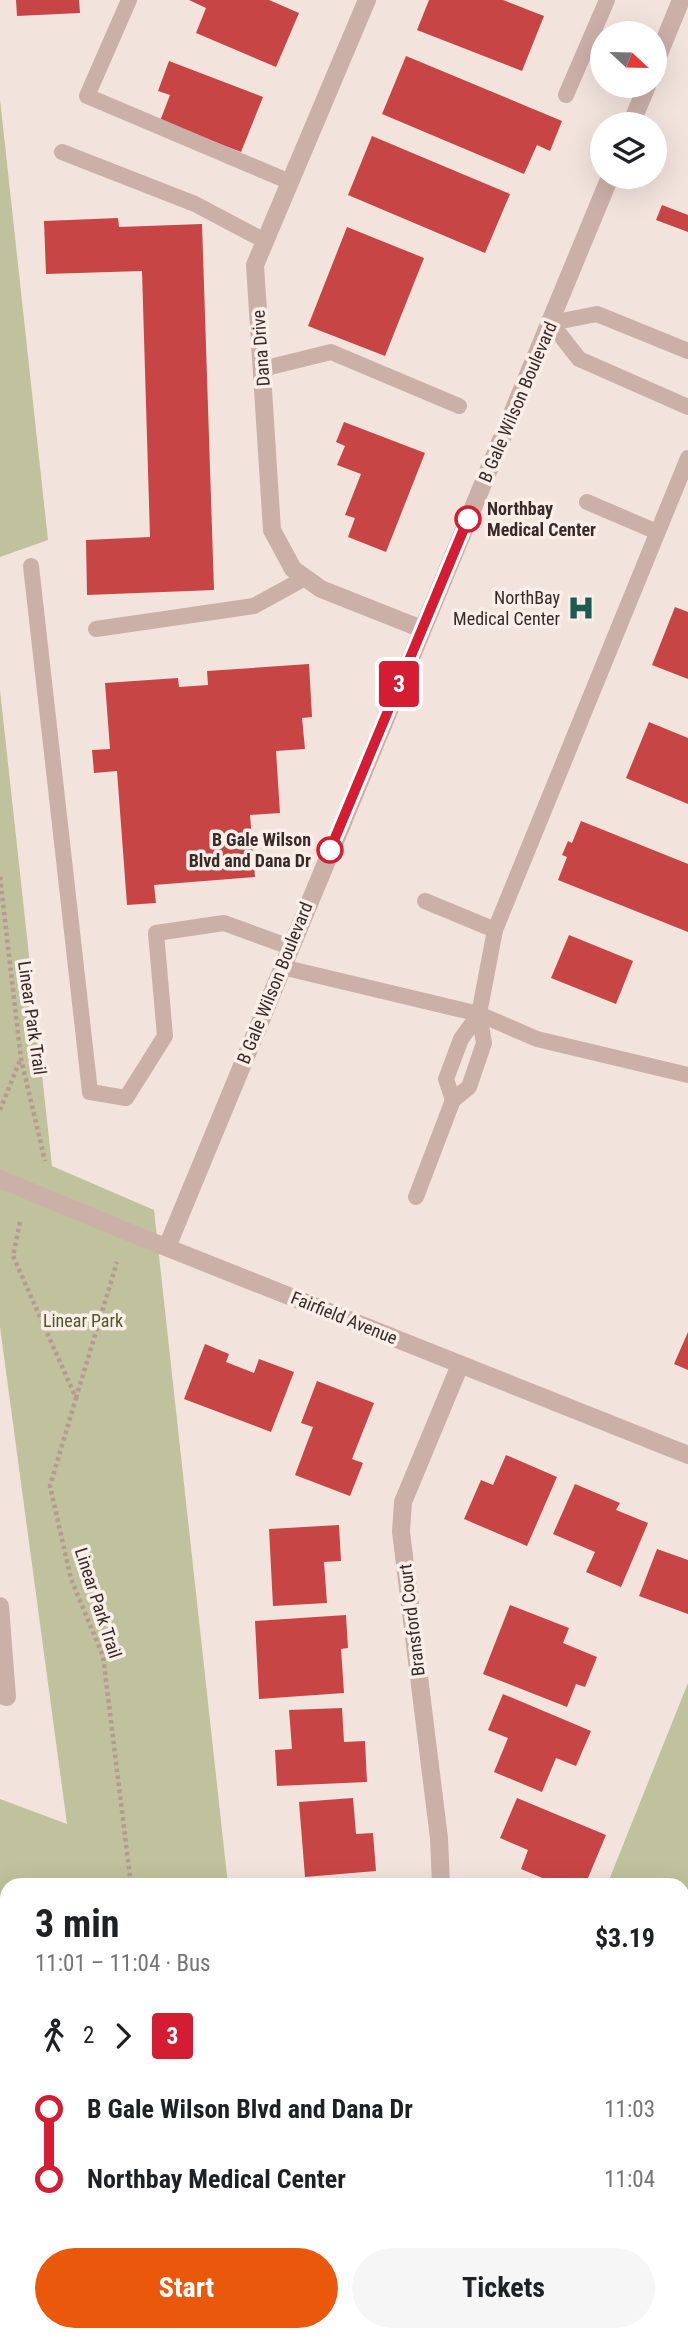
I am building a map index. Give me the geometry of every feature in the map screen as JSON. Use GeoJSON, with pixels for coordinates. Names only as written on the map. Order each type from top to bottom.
{"type":"FeatureCollection","features":[{"type":"Feature","properties":{"kind":"street","name":"Dana Drive"},"geometry":{"type":"LineString","coordinates":[[367,0],[255,265],[272,530],[292,569],[321,589],[422,629]]}},
{"type":"Feature","properties":{"kind":"street"},"geometry":{"type":"LineString","coordinates":[[667,34],[681,0]]}},
{"type":"Feature","properties":{"kind":"street","name":"B Gale Wilson Boulevard"},"geometry":{"type":"LineString","coordinates":[[167,1247],[605,189]]}},
{"type":"Feature","properties":{"kind":"street","name":"Fairfield Avenue"},"geometry":{"type":"LineString","coordinates":[[0,1179],[688,1455]]}},
{"type":"Feature","properties":{"kind":"street","name":"Bransford Court"},"geometry":{"type":"LineString","coordinates":[[441,1878],[439,1838],[401,1532],[404,1502],[460,1365]]}},
{"type":"Feature","properties":{"kind":"street"},"geometry":{"type":"LineString","coordinates":[[0,1606],[7,1698],[0,1695]]}},
{"type":"Feature","properties":{"kind":"lane"},"geometry":{"type":"LineString","coordinates":[[128,0],[87,96],[290,182]]}},
{"type":"Feature","properties":{"kind":"lane"},"geometry":{"type":"LineString","coordinates":[[566,95],[607,0]]}},
{"type":"Feature","properties":{"kind":"lane"},"geometry":{"type":"LineString","coordinates":[[62,152],[195,204],[265,241]]}},
{"type":"Feature","properties":{"kind":"lane"},"geometry":{"type":"LineString","coordinates":[[688,351],[597,314],[551,323],[579,359],[688,408]]}},
{"type":"Feature","properties":{"kind":"lane"},"geometry":{"type":"LineString","coordinates":[[262,369],[331,352],[459,407]]}},
{"type":"Feature","properties":{"kind":"lane"},"geometry":{"type":"LineString","coordinates":[[416,1197],[453,1100],[469,1087],[484,1044],[479,1014],[495,930],[688,458]]}},
{"type":"Feature","properties":{"kind":"lane"},"geometry":{"type":"LineString","coordinates":[[587,502],[657,532]]}},
{"type":"Feature","properties":{"kind":"lane"},"geometry":{"type":"LineString","coordinates":[[31,566],[90,1092],[127,1098],[165,1036],[156,933],[224,923],[290,947]]}},
{"type":"Feature","properties":{"kind":"lane"},"geometry":{"type":"LineString","coordinates":[[96,629],[254,606],[305,578]]}},
{"type":"Feature","properties":{"kind":"lane"},"geometry":{"type":"LineString","coordinates":[[425,901],[495,930]]}},
{"type":"Feature","properties":{"kind":"lane"},"geometry":{"type":"LineString","coordinates":[[282,967],[479,1014],[537,1040],[688,1075]]}},
{"type":"Feature","properties":{"kind":"lane"},"geometry":{"type":"LineString","coordinates":[[453,1100],[446,1079],[461,1039],[479,1014]]}},
{"type":"Feature","properties":{"kind":"path","name":"Linear Park Trail"},"geometry":{"type":"LineString","coordinates":[[0,877],[21,1059],[45,1161]]}},
{"type":"Feature","properties":{"kind":"path"},"geometry":{"type":"LineString","coordinates":[[0,1111],[21,1059]]}},
{"type":"Feature","properties":{"kind":"path"},"geometry":{"type":"LineString","coordinates":[[20,1222],[13,1256],[76,1398]]}},
{"type":"Feature","properties":{"kind":"path","name":"Linear Park Trail"},"geometry":{"type":"LineString","coordinates":[[117,1262],[50,1486],[71,1579],[103,1656],[130,1878]]}},
{"type":"Feature","properties":{"kind":"green space"},"geometry":{"type":"Polygon","coordinates":[[[0,99],[48,540],[0,557],[0,99]]]}},
{"type":"Feature","properties":{"kind":"green space","name":"Linear Park"},"geometry":{"type":"Polygon","coordinates":[[[0,690],[52,1166],[154,1210],[227,1878],[0,1878],[0,1799],[67,1824],[0,1327],[0,690]]]}},
{"type":"Feature","properties":{"kind":"green space"},"geometry":{"type":"Polygon","coordinates":[[[688,1683],[688,1878],[610,1878],[688,1683]]]}},
{"type":"Feature","properties":{"kind":"building"},"geometry":{"type":"Polygon","coordinates":[[[16,0],[79,0],[80,13],[17,16],[16,0]]]}},
{"type":"Feature","properties":{"kind":"building"},"geometry":{"type":"Polygon","coordinates":[[[189,0],[269,0],[299,13],[276,67],[196,33],[206,8],[189,0]]]}},
{"type":"Feature","properties":{"kind":"building"},"geometry":{"type":"Polygon","coordinates":[[[429,0],[503,0],[544,16],[522,71],[417,30],[429,0]]]}},
{"type":"Feature","properties":{"kind":"building"},"geometry":{"type":"Polygon","coordinates":[[[406,56],[562,121],[550,151],[537,145],[524,174],[382,114],[406,56]]]}},
{"type":"Feature","properties":{"kind":"building"},"geometry":{"type":"Polygon","coordinates":[[[169,61],[263,97],[241,152],[160,121],[170,95],[158,91],[169,61]]]}},
{"type":"Feature","properties":{"kind":"building"},"geometry":{"type":"Polygon","coordinates":[[[372,136],[510,194],[485,253],[348,195],[372,136]]]}},
{"type":"Feature","properties":{"kind":"building"},"geometry":{"type":"Polygon","coordinates":[[[662,205],[688,215],[688,232],[656,220],[662,205]]]}},
{"type":"Feature","properties":{"kind":"building"},"geometry":{"type":"Polygon","coordinates":[[[118,218],[119,227],[202,224],[214,590],[87,595],[86,540],[150,537],[142,271],[46,274],[44,221],[118,218]]]}},
{"type":"Feature","properties":{"kind":"building"},"geometry":{"type":"Polygon","coordinates":[[[347,227],[424,258],[385,356],[308,326],[347,227]]]}},
{"type":"Feature","properties":{"kind":"building"},"geometry":{"type":"Polygon","coordinates":[[[344,422],[425,453],[386,552],[348,537],[355,518],[345,515],[361,474],[337,465],[345,446],[336,442],[344,422]]]}},
{"type":"Feature","properties":{"kind":"building"},"geometry":{"type":"Polygon","coordinates":[[[675,607],[688,612],[688,679],[652,665],[675,607]]]}},
{"type":"Feature","properties":{"kind":"building"},"geometry":{"type":"Polygon","coordinates":[[[309,664],[312,717],[302,718],[305,749],[276,751],[280,813],[250,815],[255,877],[154,885],[156,903],[127,905],[117,771],[94,773],[92,750],[110,749],[105,683],[178,678],[179,687],[208,685],[207,671],[309,664]]]}},
{"type":"Feature","properties":{"kind":"building"},"geometry":{"type":"Polygon","coordinates":[[[649,722],[688,738],[688,804],[626,778],[649,722]]]}},
{"type":"Feature","properties":{"kind":"building"},"geometry":{"type":"Polygon","coordinates":[[[581,821],[688,864],[688,932],[558,880],[567,857],[562,855],[568,841],[572,843],[581,821]]]}},
{"type":"Feature","properties":{"kind":"building"},"geometry":{"type":"Polygon","coordinates":[[[569,935],[633,961],[616,1004],[551,978],[569,935]]]}},
{"type":"Feature","properties":{"kind":"building"},"geometry":{"type":"Polygon","coordinates":[[[688,1332],[688,1370],[674,1364],[688,1332]]]}},
{"type":"Feature","properties":{"kind":"building"},"geometry":{"type":"Polygon","coordinates":[[[205,1344],[229,1354],[226,1362],[254,1373],[259,1359],[294,1372],[271,1432],[184,1399],[205,1344]]]}},
{"type":"Feature","properties":{"kind":"building"},"geometry":{"type":"Polygon","coordinates":[[[317,1381],[374,1403],[352,1459],[363,1463],[350,1496],[295,1475],[313,1427],[301,1423],[317,1381]]]}},
{"type":"Feature","properties":{"kind":"building"},"geometry":{"type":"Polygon","coordinates":[[[506,1455],[557,1477],[527,1546],[464,1519],[481,1480],[493,1485],[506,1455]]]}},
{"type":"Feature","properties":{"kind":"building"},"geometry":{"type":"Polygon","coordinates":[[[575,1484],[620,1503],[616,1510],[648,1523],[621,1587],[586,1572],[595,1552],[553,1534],[575,1484]]]}},
{"type":"Feature","properties":{"kind":"building"},"geometry":{"type":"Polygon","coordinates":[[[339,1525],[341,1561],[324,1562],[327,1603],[273,1606],[269,1529],[339,1525]]]}},
{"type":"Feature","properties":{"kind":"building"},"geometry":{"type":"Polygon","coordinates":[[[657,1549],[688,1560],[688,1614],[639,1596],[657,1549]]]}},
{"type":"Feature","properties":{"kind":"building"},"geometry":{"type":"Polygon","coordinates":[[[510,1605],[569,1628],[563,1643],[597,1657],[585,1687],[576,1684],[567,1707],[483,1674],[510,1605]]]}},
{"type":"Feature","properties":{"kind":"building"},"geometry":{"type":"Polygon","coordinates":[[[346,1615],[348,1648],[341,1649],[344,1693],[259,1699],[255,1621],[346,1615]]]}},
{"type":"Feature","properties":{"kind":"building"},"geometry":{"type":"Polygon","coordinates":[[[503,1694],[591,1731],[576,1766],[556,1758],[542,1792],[494,1772],[508,1738],[488,1730],[503,1694]]]}},
{"type":"Feature","properties":{"kind":"building"},"geometry":{"type":"Polygon","coordinates":[[[342,1708],[344,1742],[365,1741],[367,1782],[277,1786],[275,1750],[292,1749],[289,1710],[342,1708]]]}},
{"type":"Feature","properties":{"kind":"building"},"geometry":{"type":"Polygon","coordinates":[[[353,1798],[356,1834],[373,1833],[376,1871],[305,1877],[299,1802],[353,1798]]]}},
{"type":"Feature","properties":{"kind":"building"},"geometry":{"type":"Polygon","coordinates":[[[517,1798],[606,1835],[588,1878],[542,1878],[521,1869],[528,1850],[500,1838],[517,1798]]]}},
{"type":"Feature","properties":{"kind":"bus line","name":"3"},"geometry":{"type":"LineString","coordinates":[[330,850],[468,519]]}},
{"type":"Feature","properties":{"kind":"place","name":"Northbay Medical Center"},"geometry":{"type":"Point","coordinates":[468,519]}},
{"type":"Feature","properties":{"kind":"place","name":"NorthBay Medical Center"},"geometry":{"type":"Point","coordinates":[581,608]}},
{"type":"Feature","properties":{"kind":"place","name":"B Gale Wilson Blvd and Dana Dr"},"geometry":{"type":"Point","coordinates":[330,850]}}]}
